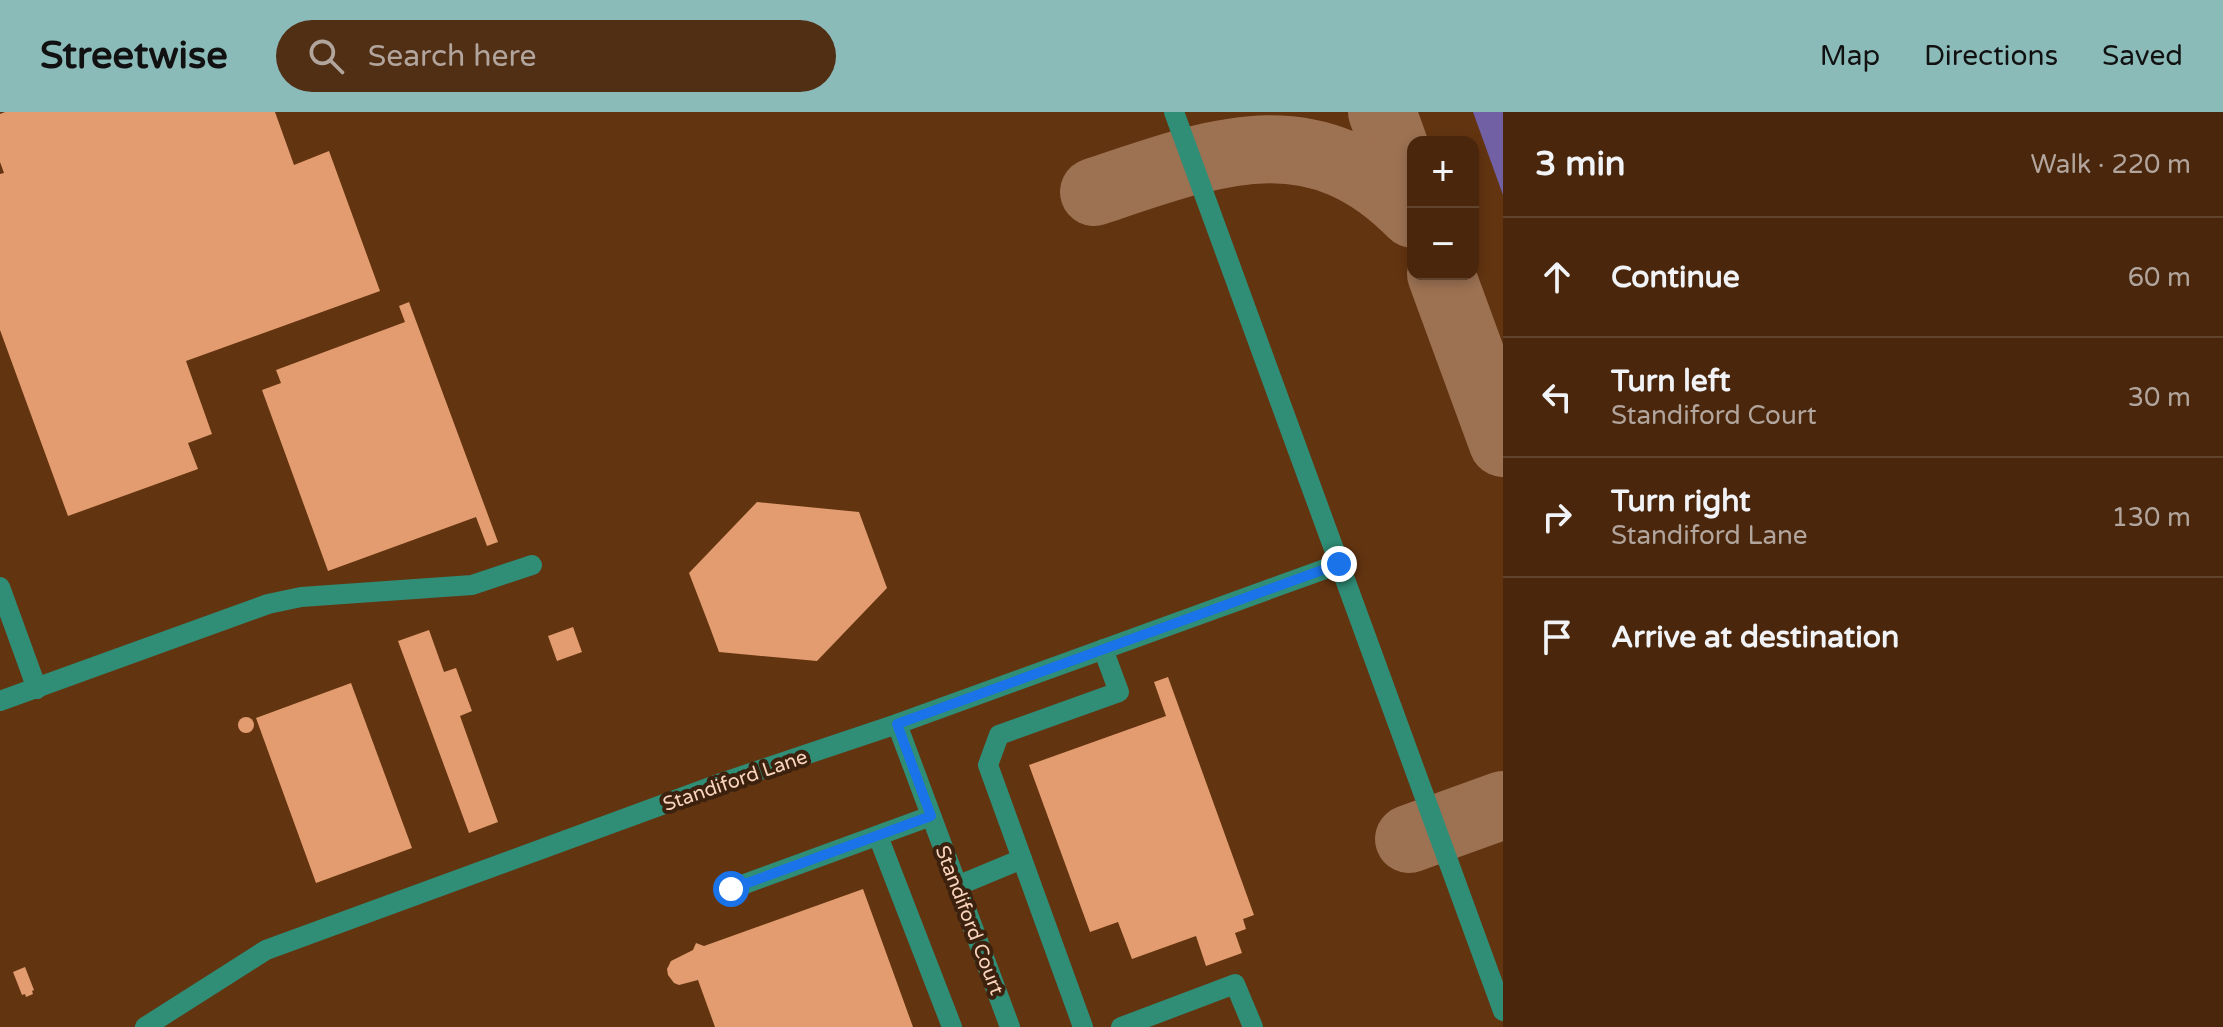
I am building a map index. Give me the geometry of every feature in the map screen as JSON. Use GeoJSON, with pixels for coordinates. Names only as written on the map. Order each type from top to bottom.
{"type":"FeatureCollection","features":[{"type":"Feature","properties":{"kind":"street"},"geometry":{"type":"LineString","coordinates":[[1174,112],[1503,1011]]}},
{"type":"Feature","properties":{"kind":"street","name":"Standiford Lane"},"geometry":{"type":"LineString","coordinates":[[145,1027],[266,950],[727,781],[897,724],[1339,564]]}},
{"type":"Feature","properties":{"kind":"street"},"geometry":{"type":"LineString","coordinates":[[0,701],[268,604],[301,597],[472,585],[532,565]]}},
{"type":"Feature","properties":{"kind":"street"},"geometry":{"type":"LineString","coordinates":[[0,587],[37,689]]}},
{"type":"Feature","properties":{"kind":"street"},"geometry":{"type":"LineString","coordinates":[[1083,1027],[988,765],[999,735],[1119,692],[1103,649]]}},
{"type":"Feature","properties":{"kind":"street","name":"Standiford Court"},"geometry":{"type":"LineString","coordinates":[[897,724],[1010,1027]]}},
{"type":"Feature","properties":{"kind":"street"},"geometry":{"type":"LineString","coordinates":[[731,889],[931,816]]}},
{"type":"Feature","properties":{"kind":"street"},"geometry":{"type":"LineString","coordinates":[[878,836],[952,1027]]}},
{"type":"Feature","properties":{"kind":"street"},"geometry":{"type":"LineString","coordinates":[[957,886],[1022,859]]}},
{"type":"Feature","properties":{"kind":"street"},"geometry":{"type":"LineString","coordinates":[[1121,1027],[1235,984],[1253,1027]]}},
{"type":"Feature","properties":{"kind":"shaded area"},"geometry":{"type":"Polygon","coordinates":[[[1473,112],[1503,112],[1503,195],[1473,112]]]}},
{"type":"Feature","properties":{"kind":"building"},"geometry":{"type":"Polygon","coordinates":[[[275,112],[294,165],[329,151],[380,291],[186,361],[212,434],[188,443],[198,469],[68,516],[0,330],[0,174],[4,173],[0,162],[0,114],[275,112]]]}},
{"type":"Feature","properties":{"kind":"building"},"geometry":{"type":"Polygon","coordinates":[[[409,302],[498,542],[487,546],[476,517],[328,571],[262,390],[281,383],[276,370],[405,322],[399,306],[409,302]]]}},
{"type":"Feature","properties":{"kind":"building"},"geometry":{"type":"Polygon","coordinates":[[[757,502],[859,512],[887,588],[817,661],[719,652],[689,573],[757,502]]]}},
{"type":"Feature","properties":{"kind":"building"},"geometry":{"type":"Polygon","coordinates":[[[573,627],[582,652],[557,661],[548,636],[573,627]]]}},
{"type":"Feature","properties":{"kind":"building"},"geometry":{"type":"Polygon","coordinates":[[[429,630],[444,672],[456,668],[472,711],[460,716],[498,822],[469,833],[398,641],[429,630]]]}},
{"type":"Feature","properties":{"kind":"building"},"geometry":{"type":"Polygon","coordinates":[[[1168,677],[1254,915],[1243,919],[1246,929],[1235,933],[1242,953],[1206,966],[1196,936],[1132,959],[1118,922],[1090,932],[1029,765],[1166,716],[1154,682],[1168,677]]]}},
{"type":"Feature","properties":{"kind":"building"},"geometry":{"type":"Polygon","coordinates":[[[351,683],[412,848],[316,883],[256,718],[351,683]]]}},
{"type":"Feature","properties":{"kind":"building"},"geometry":{"type":"Polygon","coordinates":[[[243,717],[249,717],[254,725],[252,731],[243,733],[238,728],[238,722],[243,717]]]}},
{"type":"Feature","properties":{"kind":"building"},"geometry":{"type":"Polygon","coordinates":[[[863,889],[913,1027],[715,1027],[698,980],[679,985],[668,975],[671,961],[693,950],[696,943],[704,946],[863,889]]]}},
{"type":"Feature","properties":{"kind":"building"},"geometry":{"type":"Polygon","coordinates":[[[25,967],[34,990],[26,997],[22,995],[13,972],[25,967]]]}},
{"type":"Feature","properties":{"kind":"taxiway"},"geometry":{"type":"LineString","coordinates":[[1382,112],[1407,181]]}},
{"type":"Feature","properties":{"kind":"taxiway"},"geometry":{"type":"LineString","coordinates":[[1094,192],[1222,154],[1262,149],[1300,151],[1338,162],[1376,182],[1407,209]]}},
{"type":"Feature","properties":{"kind":"taxiway"},"geometry":{"type":"LineString","coordinates":[[1443,280],[1503,443]]}},
{"type":"Feature","properties":{"kind":"taxiway"},"geometry":{"type":"LineString","coordinates":[[1409,839],[1503,805]]}},
{"type":"Feature","properties":{"kind":"route"},"geometry":{"type":"LineString","coordinates":[[731,889],[931,816],[897,724],[1339,564]]}}]}
